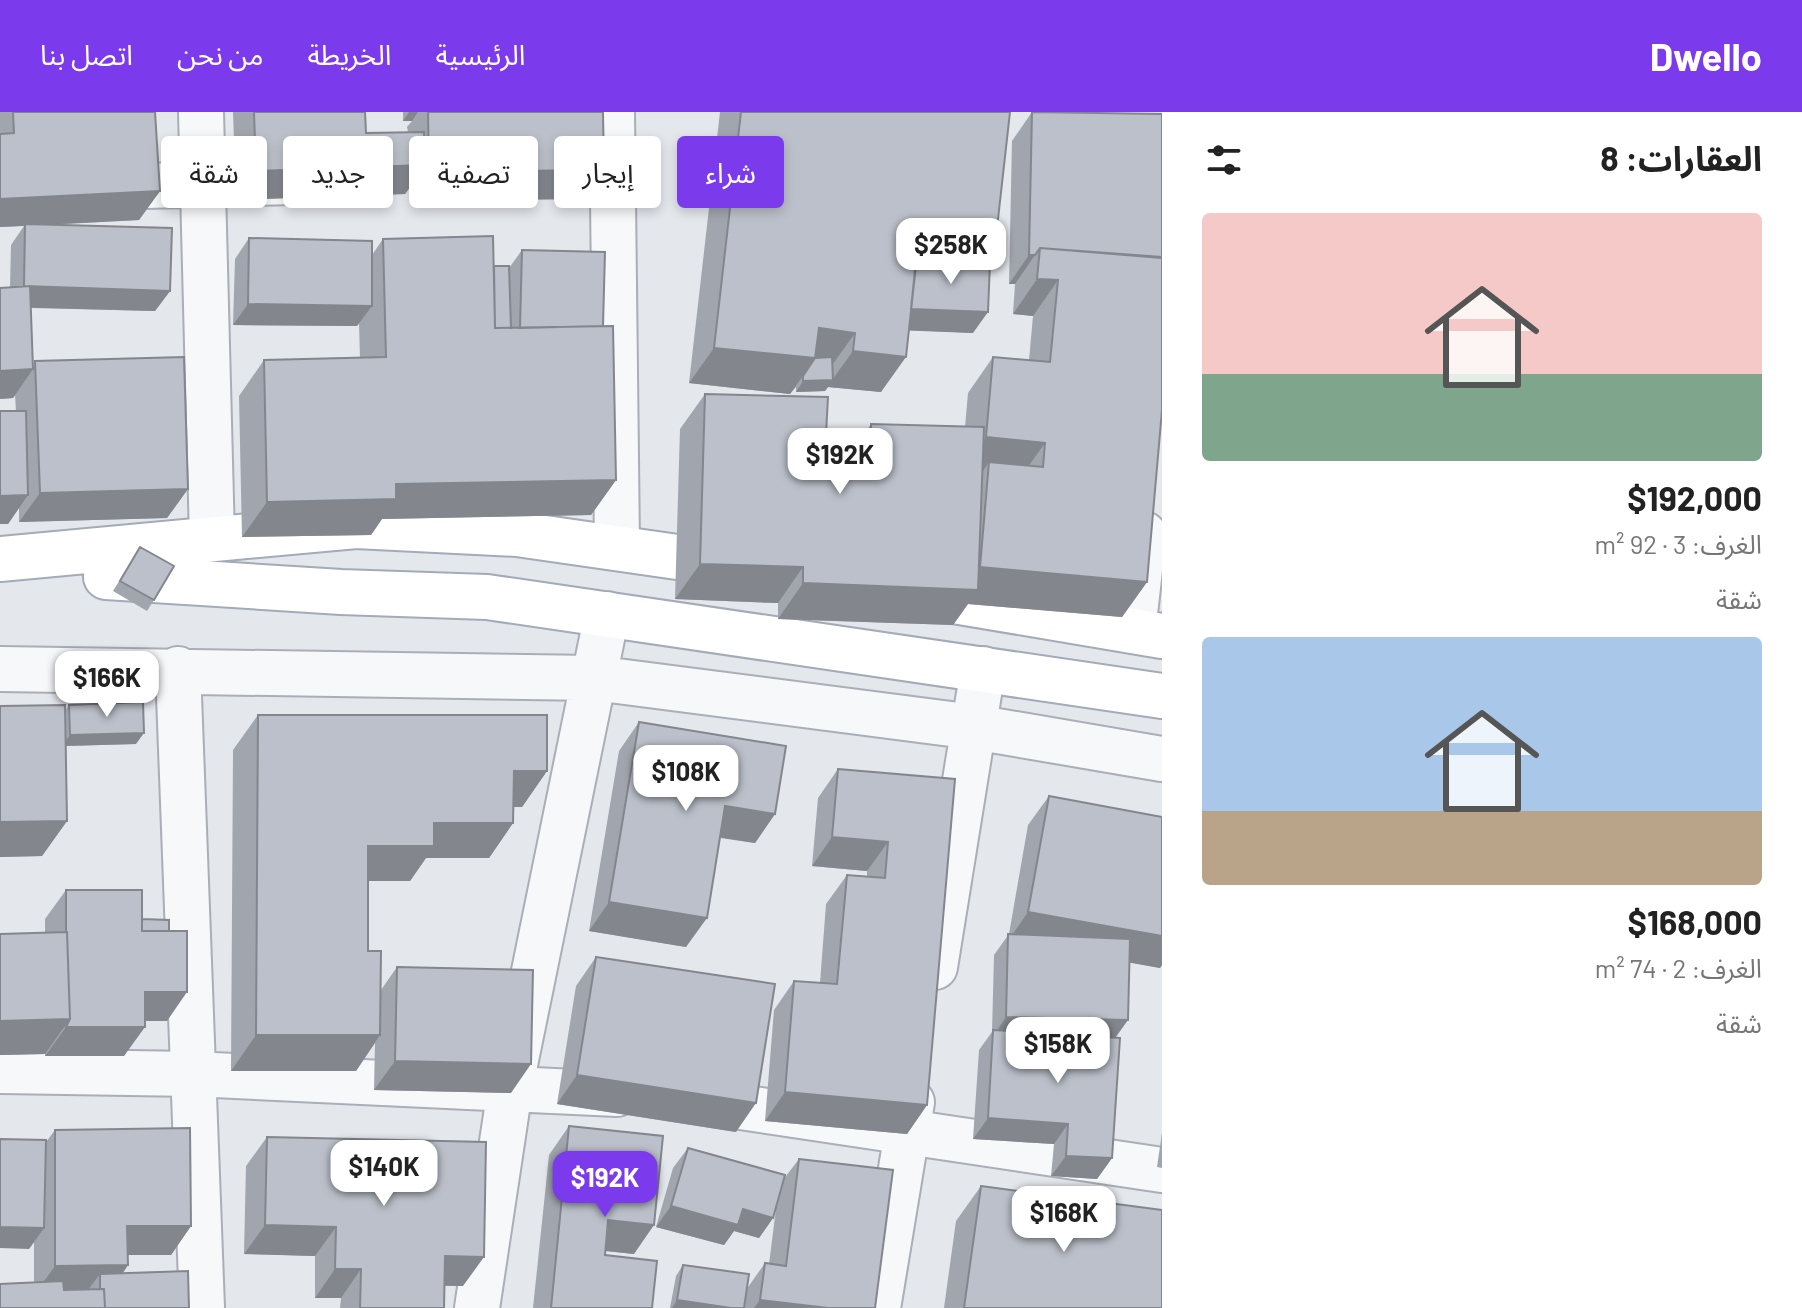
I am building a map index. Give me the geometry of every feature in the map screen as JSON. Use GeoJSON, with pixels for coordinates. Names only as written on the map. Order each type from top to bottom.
{"type":"FeatureCollection","features":[{"type":"Feature","properties":{"kind":"main road"},"geometry":{"type":"LineString","coordinates":[[0,559],[356,526],[517,534],[617,545],[774,571]]}},
{"type":"Feature","properties":{"kind":"main road"},"geometry":{"type":"LineString","coordinates":[[0,571],[341,592],[487,597],[1162,696]]}},
{"type":"Feature","properties":{"kind":"main road"},"geometry":{"type":"LineString","coordinates":[[868,587],[1148,633]]}},
{"type":"Feature","properties":{"kind":"street"},"geometry":{"type":"LineString","coordinates":[[201,112],[202,136]]}},
{"type":"Feature","properties":{"kind":"street"},"geometry":{"type":"LineString","coordinates":[[612,112],[612,136]]}},
{"type":"Feature","properties":{"kind":"street"},"geometry":{"type":"LineString","coordinates":[[0,190],[161,187]]}},
{"type":"Feature","properties":{"kind":"street"},"geometry":{"type":"LineString","coordinates":[[204,208],[212,539]]}},
{"type":"Feature","properties":{"kind":"street"},"geometry":{"type":"LineString","coordinates":[[613,208],[617,545]]}},
{"type":"Feature","properties":{"kind":"street"},"geometry":{"type":"LineString","coordinates":[[1148,633],[1149,490]]}},
{"type":"Feature","properties":{"kind":"street"},"geometry":{"type":"LineString","coordinates":[[477,1308],[510,1089],[607,614]]}},
{"type":"Feature","properties":{"kind":"street"},"geometry":{"type":"LineString","coordinates":[[0,669],[178,669],[594,678],[974,727],[1162,759]]}},
{"type":"Feature","properties":{"kind":"street"},"geometry":{"type":"LineString","coordinates":[[178,669],[202,1308]]}},
{"type":"Feature","properties":{"kind":"street"},"geometry":{"type":"LineString","coordinates":[[928,1007],[983,669]]}},
{"type":"Feature","properties":{"kind":"street"},"geometry":{"type":"LineString","coordinates":[[878,1308],[918,1069]]}},
{"type":"Feature","properties":{"kind":"street"},"geometry":{"type":"LineString","coordinates":[[0,1071],[193,1074],[681,1098],[1162,1170]]}},
{"type":"Feature","properties":{"kind":"building"},"geometry":{"type":"Polygon","coordinates":[[[13,112],[155,112],[160,191],[0,199],[0,134],[14,133],[13,112]]]}},
{"type":"Feature","properties":{"kind":"building"},"geometry":{"type":"Polygon","coordinates":[[[254,112],[365,112],[366,133],[424,132],[424,136],[409,136],[409,166],[393,166],[393,136],[283,136],[283,170],[267,171],[267,136],[255,136],[254,112]]]}},
{"type":"Feature","properties":{"kind":"building"},"geometry":{"type":"Polygon","coordinates":[[[428,112],[603,112],[603,136],[554,136],[554,171],[538,171],[538,136],[428,136],[428,112]]]}},
{"type":"Feature","properties":{"kind":"building"},"geometry":{"type":"Polygon","coordinates":[[[741,112],[1010,112],[995,246],[919,237],[906,357],[853,351],[855,333],[819,328],[815,358],[714,348],[730,208],[784,208],[784,136],[738,136],[741,112]]]}},
{"type":"Feature","properties":{"kind":"building"},"geometry":{"type":"Polygon","coordinates":[[[1032,112],[1162,114],[1162,257],[1040,248],[1035,255],[1029,255],[1032,112]]]}},
{"type":"Feature","properties":{"kind":"building"},"geometry":{"type":"Polygon","coordinates":[[[25,224],[172,228],[170,291],[24,286],[25,224]]]}},
{"type":"Feature","properties":{"kind":"building"},"geometry":{"type":"Polygon","coordinates":[[[493,236],[495,328],[613,326],[616,480],[396,484],[396,499],[267,502],[264,360],[386,357],[383,239],[493,236]]]}},
{"type":"Feature","properties":{"kind":"building"},"geometry":{"type":"Polygon","coordinates":[[[249,238],[372,241],[372,306],[248,304],[249,238]]]}},
{"type":"Feature","properties":{"kind":"building"},"geometry":{"type":"Polygon","coordinates":[[[1040,248],[1162,258],[1162,410],[1147,582],[980,567],[989,462],[1043,467],[1045,443],[986,437],[993,357],[1050,362],[1058,280],[1037,279],[1040,248]]]}},
{"type":"Feature","properties":{"kind":"building"},"geometry":{"type":"Polygon","coordinates":[[[522,250],[605,252],[603,326],[520,328],[522,250]]]}},
{"type":"Feature","properties":{"kind":"building"},"geometry":{"type":"Polygon","coordinates":[[[916,260],[990,262],[988,312],[911,309],[916,260]]]}},
{"type":"Feature","properties":{"kind":"building"},"geometry":{"type":"Polygon","coordinates":[[[494,266],[509,266],[511,328],[495,328],[494,266]]]}},
{"type":"Feature","properties":{"kind":"building"},"geometry":{"type":"Polygon","coordinates":[[[30,286],[33,369],[0,371],[0,288],[30,286]]]}},
{"type":"Feature","properties":{"kind":"building"},"geometry":{"type":"Polygon","coordinates":[[[184,357],[188,489],[40,493],[35,361],[184,357]]]}},
{"type":"Feature","properties":{"kind":"building"},"geometry":{"type":"Polygon","coordinates":[[[832,357],[833,380],[803,381],[815,358],[832,357]]]}},
{"type":"Feature","properties":{"kind":"building"},"geometry":{"type":"Polygon","coordinates":[[[705,394],[828,397],[826,434],[871,435],[871,424],[984,427],[978,590],[803,583],[803,567],[700,564],[705,394]]]}},
{"type":"Feature","properties":{"kind":"building"},"geometry":{"type":"Polygon","coordinates":[[[0,411],[26,411],[28,495],[0,496],[0,411]]]}},
{"type":"Feature","properties":{"kind":"building"},"geometry":{"type":"Polygon","coordinates":[[[140,547],[174,566],[154,600],[120,581],[140,547]]]}},
{"type":"Feature","properties":{"kind":"building"},"geometry":{"type":"Polygon","coordinates":[[[143,702],[144,733],[70,735],[69,705],[143,702]]]}},
{"type":"Feature","properties":{"kind":"building"},"geometry":{"type":"Polygon","coordinates":[[[65,705],[67,821],[0,822],[0,706],[65,705]]]}},
{"type":"Feature","properties":{"kind":"building"},"geometry":{"type":"Polygon","coordinates":[[[258,715],[547,715],[547,771],[514,771],[513,823],[434,823],[434,846],[368,846],[368,951],[381,951],[380,1035],[256,1035],[258,715]]]}},
{"type":"Feature","properties":{"kind":"building"},"geometry":{"type":"Polygon","coordinates":[[[639,722],[786,746],[775,814],[725,806],[707,918],[609,902],[639,722]]]}},
{"type":"Feature","properties":{"kind":"building"},"geometry":{"type":"Polygon","coordinates":[[[838,769],[955,779],[927,1105],[785,1092],[794,981],[837,984],[847,875],[885,878],[888,842],[832,837],[838,769]]]}},
{"type":"Feature","properties":{"kind":"building"},"geometry":{"type":"Polygon","coordinates":[[[1049,796],[1162,817],[1162,936],[1028,912],[1049,796]]]}},
{"type":"Feature","properties":{"kind":"building"},"geometry":{"type":"Polygon","coordinates":[[[66,890],[142,890],[142,931],[187,931],[187,992],[145,992],[145,1027],[66,1027],[70,1019],[66,890]]]}},
{"type":"Feature","properties":{"kind":"building"},"geometry":{"type":"Polygon","coordinates":[[[142,919],[169,920],[169,931],[142,931],[142,919]]]}},
{"type":"Feature","properties":{"kind":"building"},"geometry":{"type":"Polygon","coordinates":[[[67,932],[70,1019],[0,1021],[0,934],[67,932]]]}},
{"type":"Feature","properties":{"kind":"building"},"geometry":{"type":"Polygon","coordinates":[[[1008,934],[1130,939],[1128,1020],[1006,1017],[1008,934]]]}},
{"type":"Feature","properties":{"kind":"building"},"geometry":{"type":"Polygon","coordinates":[[[596,957],[775,984],[756,1103],[577,1075],[596,957]]]}},
{"type":"Feature","properties":{"kind":"building"},"geometry":{"type":"Polygon","coordinates":[[[397,967],[533,970],[531,1064],[395,1061],[397,967]]]}},
{"type":"Feature","properties":{"kind":"building"},"geometry":{"type":"Polygon","coordinates":[[[993,1030],[1120,1038],[1112,1158],[1066,1156],[1068,1124],[988,1118],[993,1030]]]}},
{"type":"Feature","properties":{"kind":"building"},"geometry":{"type":"Polygon","coordinates":[[[569,1126],[663,1136],[654,1225],[608,1220],[605,1255],[657,1261],[652,1308],[551,1308],[569,1126]]]}},
{"type":"Feature","properties":{"kind":"building"},"geometry":{"type":"Polygon","coordinates":[[[190,1128],[191,1226],[127,1226],[128,1265],[55,1266],[55,1130],[190,1128]]]}},
{"type":"Feature","properties":{"kind":"building"},"geometry":{"type":"Polygon","coordinates":[[[267,1137],[486,1142],[484,1257],[445,1256],[444,1308],[360,1308],[361,1269],[335,1269],[336,1227],[265,1225],[267,1137]]]}},
{"type":"Feature","properties":{"kind":"building"},"geometry":{"type":"Polygon","coordinates":[[[0,1139],[46,1140],[44,1228],[0,1227],[0,1139]]]}},
{"type":"Feature","properties":{"kind":"building"},"geometry":{"type":"Polygon","coordinates":[[[688,1148],[785,1175],[773,1218],[743,1209],[738,1225],[671,1206],[688,1148]]]}},
{"type":"Feature","properties":{"kind":"building"},"geometry":{"type":"Polygon","coordinates":[[[799,1159],[893,1170],[875,1308],[828,1308],[760,1300],[765,1263],[786,1266],[799,1159]]]}},
{"type":"Feature","properties":{"kind":"building"},"geometry":{"type":"Polygon","coordinates":[[[981,1186],[1162,1210],[1162,1308],[964,1308],[981,1186]]]}},
{"type":"Feature","properties":{"kind":"building"},"geometry":{"type":"Polygon","coordinates":[[[683,1265],[749,1274],[744,1308],[677,1300],[683,1265]]]}},
{"type":"Feature","properties":{"kind":"building"},"geometry":{"type":"Polygon","coordinates":[[[188,1271],[189,1308],[105,1308],[100,1274],[188,1271]]]}},
{"type":"Feature","properties":{"kind":"building"},"geometry":{"type":"Polygon","coordinates":[[[63,1281],[64,1290],[104,1289],[105,1308],[0,1308],[0,1284],[63,1281]]]}}]}
